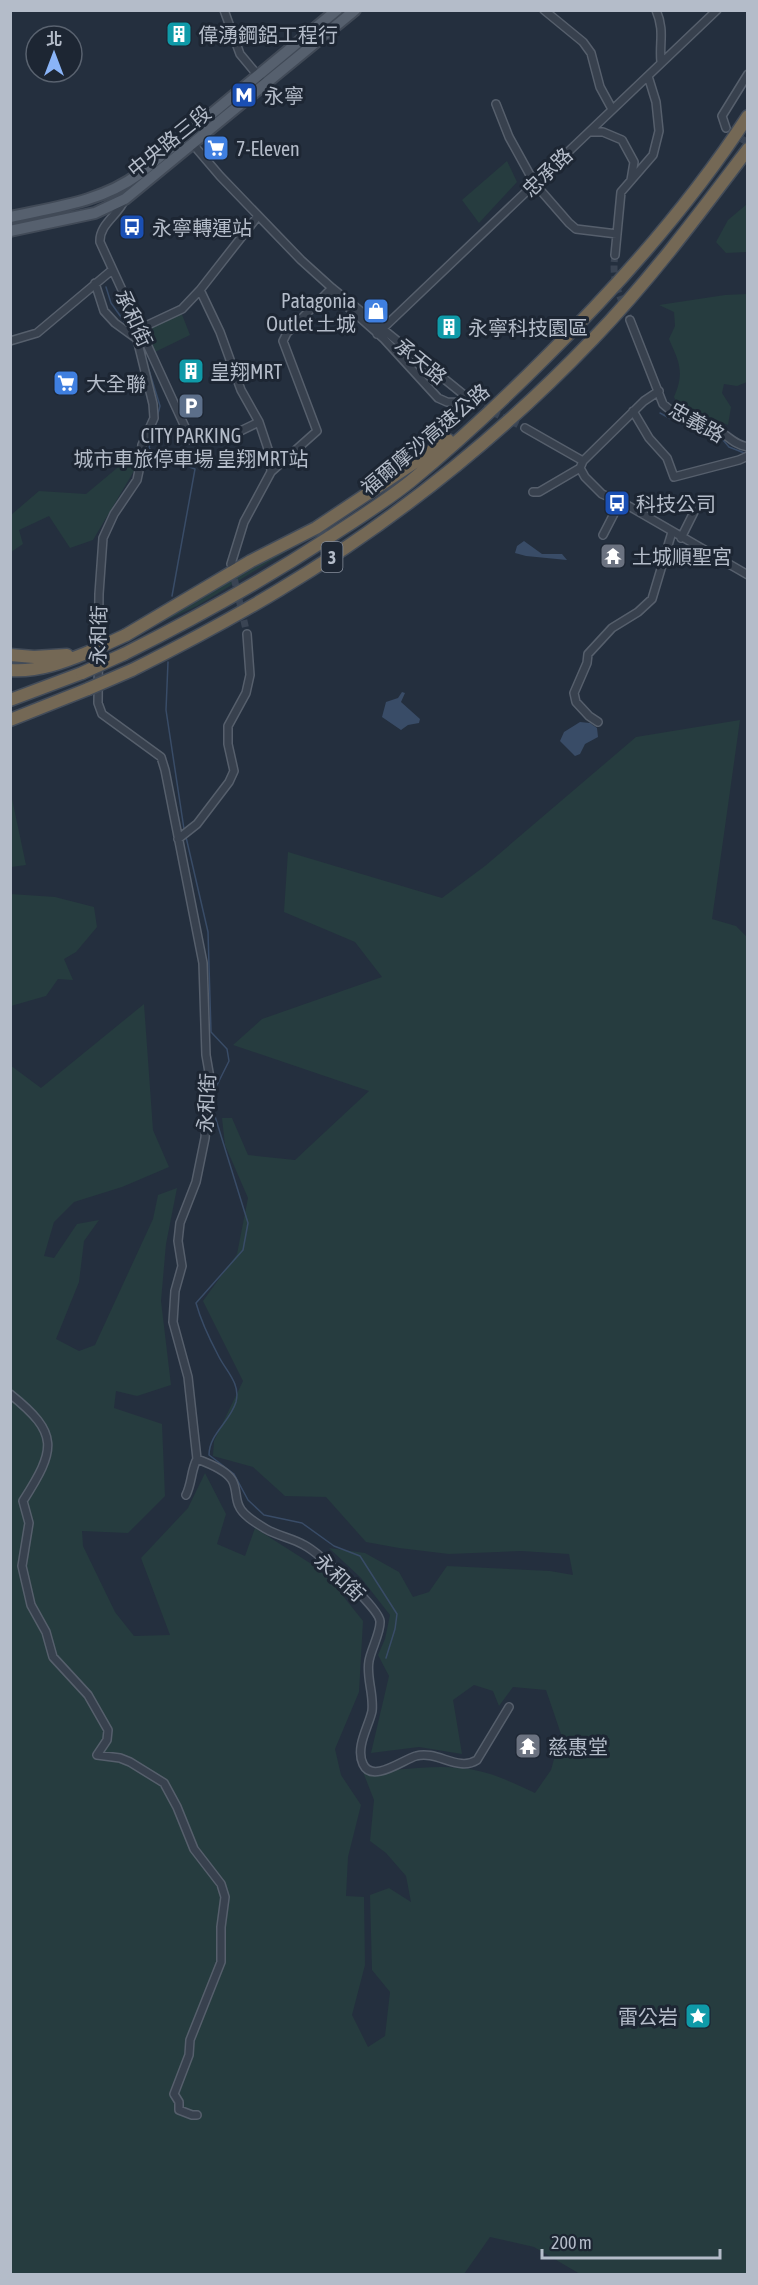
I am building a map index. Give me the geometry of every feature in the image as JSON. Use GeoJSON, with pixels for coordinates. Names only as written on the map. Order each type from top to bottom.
{"type":"FeatureCollection","features":[{"type":"Feature","properties":{"kind":"highway","name":"福爾摩沙高速公路"},"geometry":{"type":"LineString","coordinates":[[10,700],[82,673],[198,617],[359,518],[410,482],[486,415],[580,324],[637,261],[689,198],[747,116]]}},
{"type":"Feature","properties":{"kind":"highway","name":"福爾摩沙高速公路"},"geometry":{"type":"LineString","coordinates":[[10,720],[132,670],[207,632],[327,560],[408,501],[481,444],[542,390],[595,337],[654,271],[747,149]]}},
{"type":"Feature","properties":{"kind":"highway"},"geometry":{"type":"LineString","coordinates":[[10,670],[36,669],[57,664],[126,635],[251,561],[316,528],[486,415]]}},
{"type":"Feature","properties":{"kind":"highway"},"geometry":{"type":"LineString","coordinates":[[10,656],[34,657],[89,652]]}},
{"type":"Feature","properties":{"kind":"main road","name":"中央路三段"},"geometry":{"type":"LineString","coordinates":[[10,231],[95,213],[125,200],[258,76],[337,10]]}},
{"type":"Feature","properties":{"kind":"main road","name":"中央路三段"},"geometry":{"type":"LineString","coordinates":[[10,217],[100,196],[115,190],[266,85],[356,10]]}},
{"type":"Feature","properties":{"kind":"main road"},"geometry":{"type":"LineString","coordinates":[[135,177],[142,186]]}},
{"type":"Feature","properties":{"kind":"street"},"geometry":{"type":"LineString","coordinates":[[224,10],[240,54],[266,85]]}},
{"type":"Feature","properties":{"kind":"street"},"geometry":{"type":"LineString","coordinates":[[544,10],[583,42],[591,53],[600,87],[612,109]]}},
{"type":"Feature","properties":{"kind":"street"},"geometry":{"type":"LineString","coordinates":[[656,10],[663,29],[660,49],[661,63]]}},
{"type":"Feature","properties":{"kind":"street","name":"忠承路"},"geometry":{"type":"LineString","coordinates":[[380,331],[717,10]]}},
{"type":"Feature","properties":{"kind":"street"},"geometry":{"type":"LineString","coordinates":[[726,128],[722,116],[747,74]]}},
{"type":"Feature","properties":{"kind":"street"},"geometry":{"type":"LineString","coordinates":[[615,255],[621,192],[653,155],[659,131],[656,102],[648,76]]}},
{"type":"Feature","properties":{"kind":"street"},"geometry":{"type":"LineString","coordinates":[[496,104],[509,137],[535,184],[576,228],[617,234]]}},
{"type":"Feature","properties":{"kind":"street"},"geometry":{"type":"LineString","coordinates":[[589,132],[603,132],[622,140],[634,162],[631,180]]}},
{"type":"Feature","properties":{"kind":"street","name":"承天路"},"geometry":{"type":"LineString","coordinates":[[189,140],[258,216],[332,288],[380,331],[474,403],[447,402],[438,398],[380,331]]}},
{"type":"Feature","properties":{"kind":"street","name":"承和街"},"geometry":{"type":"LineString","coordinates":[[125,200],[120,211],[100,234],[100,242],[191,440]]}},
{"type":"Feature","properties":{"kind":"street"},"geometry":{"type":"LineString","coordinates":[[130,334],[138,328],[182,309],[200,290],[258,216]]}},
{"type":"Feature","properties":{"kind":"street"},"geometry":{"type":"LineString","coordinates":[[10,342],[37,333],[112,270]]}},
{"type":"Feature","properties":{"kind":"street","name":"永和街"},"geometry":{"type":"LineString","coordinates":[[95,283],[104,311],[115,323],[137,339],[153,404],[154,418],[142,445],[141,466],[137,480],[114,514],[103,538],[99,594],[98,704],[102,714],[161,758],[180,838],[203,963],[206,1055],[210,1078],[205,1138],[196,1182],[180,1223],[178,1241],[182,1266],[175,1291],[173,1322],[188,1377],[197,1459],[221,1470],[232,1479],[239,1507],[245,1514],[266,1529],[305,1545],[378,1613],[380,1627],[369,1664],[372,1710],[362,1746],[362,1763],[366,1768],[374,1771],[392,1769],[414,1756],[427,1754],[462,1765],[477,1760],[509,1707]]}},
{"type":"Feature","properties":{"kind":"street"},"geometry":{"type":"LineString","coordinates":[[231,564],[244,522],[271,472],[317,431],[283,341],[287,333],[332,288]]}},
{"type":"Feature","properties":{"kind":"street"},"geometry":{"type":"LineString","coordinates":[[200,290],[220,332],[241,390],[259,422],[270,455],[271,472]]}},
{"type":"Feature","properties":{"kind":"street","name":"忠義路"},"geometry":{"type":"LineString","coordinates":[[630,320],[663,404],[671,411],[715,428],[734,442],[747,447]]}},
{"type":"Feature","properties":{"kind":"street"},"geometry":{"type":"LineString","coordinates":[[429,388],[448,398],[453,395],[451,386]]}},
{"type":"Feature","properties":{"kind":"street"},"geometry":{"type":"LineString","coordinates":[[533,492],[539,492],[581,464],[633,411],[658,391]]}},
{"type":"Feature","properties":{"kind":"street"},"geometry":{"type":"LineString","coordinates":[[454,401],[460,393]]}},
{"type":"Feature","properties":{"kind":"street"},"geometry":{"type":"LineString","coordinates":[[633,411],[649,438],[667,458],[674,477],[740,460],[746,456]]}},
{"type":"Feature","properties":{"kind":"street"},"geometry":{"type":"LineString","coordinates":[[226,438],[259,422]]}},
{"type":"Feature","properties":{"kind":"street"},"geometry":{"type":"LineString","coordinates":[[525,428],[581,464],[585,477],[602,494],[747,575]]}},
{"type":"Feature","properties":{"kind":"street"},"geometry":{"type":"LineString","coordinates":[[603,535],[620,502]]}},
{"type":"Feature","properties":{"kind":"street"},"geometry":{"type":"LineString","coordinates":[[681,538],[699,502]]}},
{"type":"Feature","properties":{"kind":"street"},"geometry":{"type":"LineString","coordinates":[[598,722],[576,702],[574,693],[587,663],[588,654],[612,628],[638,612],[652,599],[672,532]]}},
{"type":"Feature","properties":{"kind":"street"},"geometry":{"type":"LineString","coordinates":[[180,838],[197,824],[229,782],[234,771],[228,744],[228,726],[246,693],[250,675],[247,634]]}},
{"type":"Feature","properties":{"kind":"street"},"geometry":{"type":"LineString","coordinates":[[10,1395],[34,1413],[48,1433],[43,1466],[23,1501],[29,1523],[22,1566],[31,1605],[46,1632],[53,1657],[88,1695],[108,1730],[107,1740],[97,1755],[120,1758],[130,1762],[164,1783],[177,1807],[194,1849],[220,1884],[225,1897],[221,1927],[221,1962],[190,2040],[189,2055],[174,2094],[179,2103],[179,2109],[197,2115]]}},
{"type":"Feature","properties":{"kind":"street"},"geometry":{"type":"LineString","coordinates":[[186,1495],[197,1459]]}},
{"type":"Feature","properties":{"kind":"green space"},"geometry":{"type":"Polygon","coordinates":[[[507,161],[517,182],[479,223],[462,200],[507,161]]]}},
{"type":"Feature","properties":{"kind":"green space"},"geometry":{"type":"Polygon","coordinates":[[[747,204],[747,252],[726,253],[716,242],[728,220],[747,204]]]}},
{"type":"Feature","properties":{"kind":"green space"},"geometry":{"type":"Polygon","coordinates":[[[747,294],[747,382],[737,386],[724,384],[722,393],[731,407],[728,425],[677,403],[674,397],[680,374],[676,354],[669,339],[675,326],[674,312],[659,305],[747,294]]]}},
{"type":"Feature","properties":{"kind":"green space"},"geometry":{"type":"Polygon","coordinates":[[[181,312],[190,335],[155,352],[144,329],[181,312]]]}},
{"type":"Feature","properties":{"kind":"green space"},"geometry":{"type":"Polygon","coordinates":[[[135,453],[134,471],[93,540],[70,548],[49,516],[19,530],[23,544],[11,552],[11,515],[39,491],[86,494],[135,453]]]}},
{"type":"Feature","properties":{"kind":"green space"},"geometry":{"type":"Polygon","coordinates":[[[312,536],[197,606],[112,645],[245,570],[312,536]]]}},
{"type":"Feature","properties":{"kind":"green space"},"geometry":{"type":"Polygon","coordinates":[[[740,720],[712,919],[736,926],[748,938],[747,2274],[580,2274],[534,2247],[490,2237],[464,2274],[11,2274],[10,1065],[41,1088],[144,1004],[153,1130],[169,1167],[122,1187],[74,1202],[54,1222],[44,1256],[54,1258],[77,1224],[99,1220],[84,1241],[79,1282],[56,1339],[79,1351],[95,1345],[153,1219],[158,1195],[177,1188],[166,1244],[161,1301],[171,1385],[137,1396],[116,1391],[114,1408],[162,1424],[165,1496],[128,1533],[82,1531],[83,1546],[115,1612],[134,1636],[170,1635],[141,1558],[188,1508],[205,1473],[226,1514],[217,1544],[245,1556],[255,1528],[324,1572],[363,1621],[359,1692],[335,1749],[341,1775],[361,1805],[348,1857],[346,1896],[364,1897],[365,1965],[352,2015],[368,2047],[385,2036],[390,1992],[372,1970],[370,1895],[389,1888],[411,1902],[406,1876],[386,1853],[370,1841],[374,1800],[363,1772],[435,1767],[464,1768],[493,1775],[535,1793],[551,1770],[561,1734],[546,1690],[513,1687],[499,1706],[493,1691],[474,1685],[453,1700],[462,1754],[419,1747],[371,1753],[389,1676],[378,1655],[385,1639],[390,1615],[361,1578],[329,1548],[365,1553],[399,1572],[413,1597],[429,1592],[447,1566],[550,1571],[573,1575],[569,1554],[521,1551],[449,1554],[366,1542],[326,1497],[285,1496],[253,1467],[213,1456],[214,1441],[243,1381],[203,1301],[237,1254],[248,1198],[225,1145],[222,1118],[232,1118],[248,1155],[295,1160],[369,1091],[233,1045],[262,1019],[382,977],[355,942],[284,912],[288,852],[442,898],[485,866],[636,737],[740,720]]]}},
{"type":"Feature","properties":{"kind":"green space"},"geometry":{"type":"Polygon","coordinates":[[[11,794],[26,865],[11,867],[11,794]]]}},
{"type":"Feature","properties":{"kind":"green space"},"geometry":{"type":"Polygon","coordinates":[[[10,894],[55,897],[94,907],[97,927],[76,952],[64,959],[73,980],[58,979],[46,996],[11,1006],[10,894]]]}},
{"type":"Feature","properties":{"kind":"water"},"geometry":{"type":"Polygon","coordinates":[[[524,541],[542,554],[562,554],[567,560],[515,553],[517,546],[524,541]]]}},
{"type":"Feature","properties":{"kind":"water"},"geometry":{"type":"Polygon","coordinates":[[[402,692],[405,693],[401,702],[420,719],[419,723],[408,725],[401,730],[382,717],[386,702],[398,698],[402,692]]]}},
{"type":"Feature","properties":{"kind":"water"},"geometry":{"type":"Polygon","coordinates":[[[580,722],[590,723],[597,728],[598,737],[585,744],[580,754],[575,756],[560,741],[564,732],[580,722]]]}},
{"type":"Feature","properties":{"kind":"waterway"},"geometry":{"type":"LineString","coordinates":[[106,287],[111,303],[126,324]]}},
{"type":"Feature","properties":{"kind":"waterway"},"geometry":{"type":"LineString","coordinates":[[149,370],[160,406],[149,448],[156,455],[195,469],[172,596]]}},
{"type":"Feature","properties":{"kind":"waterway"},"geometry":{"type":"LineString","coordinates":[[660,413],[680,424],[699,428]]}},
{"type":"Feature","properties":{"kind":"waterway"},"geometry":{"type":"LineString","coordinates":[[723,440],[729,447],[747,454]]}},
{"type":"Feature","properties":{"kind":"waterway"},"geometry":{"type":"LineString","coordinates":[[168,662],[166,710],[184,829]]}},
{"type":"Feature","properties":{"kind":"waterway"},"geometry":{"type":"LineString","coordinates":[[186,837],[208,932],[211,1032],[227,1049],[229,1061],[214,1091],[214,1113],[248,1223],[243,1250],[196,1303],[211,1342],[232,1377],[237,1395],[233,1409],[212,1441],[209,1455],[234,1474],[248,1500],[264,1515],[302,1523],[334,1546],[360,1556],[397,1614],[386,1658]]}},
{"type":"Feature","properties":{"kind":"tunnel"},"geometry":{"type":"LineString","coordinates":[[733,133],[748,143]]}},
{"type":"Feature","properties":{"kind":"tunnel"},"geometry":{"type":"LineString","coordinates":[[615,255],[615,280],[630,320]]}},
{"type":"Feature","properties":{"kind":"tunnel"},"geometry":{"type":"LineString","coordinates":[[474,403],[525,428]]}},
{"type":"Feature","properties":{"kind":"tunnel"},"geometry":{"type":"LineString","coordinates":[[232,569],[247,634]]}},
{"type":"Feature","properties":{"kind":"place","name":"偉湧鋼鋁工程行"},"geometry":{"type":"Point","coordinates":[179,34]}},
{"type":"Feature","properties":{"kind":"place","name":"永寧"},"geometry":{"type":"Point","coordinates":[244,95]}},
{"type":"Feature","properties":{"kind":"place","name":"7-Eleven"},"geometry":{"type":"Point","coordinates":[216,148]}},
{"type":"Feature","properties":{"kind":"place","name":"永寧轉運站"},"geometry":{"type":"Point","coordinates":[132,227]}},
{"type":"Feature","properties":{"kind":"place","name":"Patagonia Outlet 土城"},"geometry":{"type":"Point","coordinates":[376,311]}},
{"type":"Feature","properties":{"kind":"place","name":"永寧科技園區"},"geometry":{"type":"Point","coordinates":[449,327]}},
{"type":"Feature","properties":{"kind":"place","name":"皇翔MRT"},"geometry":{"type":"Point","coordinates":[191,371]}},
{"type":"Feature","properties":{"kind":"place","name":"大全聯"},"geometry":{"type":"Point","coordinates":[66,383]}},
{"type":"Feature","properties":{"kind":"place","name":"CITY PARKING 城市車旅停車場 皇翔MRT站"},"geometry":{"type":"Point","coordinates":[191,406]}},
{"type":"Feature","properties":{"kind":"place","name":"科技公司"},"geometry":{"type":"Point","coordinates":[617,503]}},
{"type":"Feature","properties":{"kind":"place","name":"土城順聖宮"},"geometry":{"type":"Point","coordinates":[613,556]}},
{"type":"Feature","properties":{"kind":"place","name":"慈惠堂"},"geometry":{"type":"Point","coordinates":[528,1746]}},
{"type":"Feature","properties":{"kind":"place","name":"雷公岩"},"geometry":{"type":"Point","coordinates":[698,2016]}}]}
